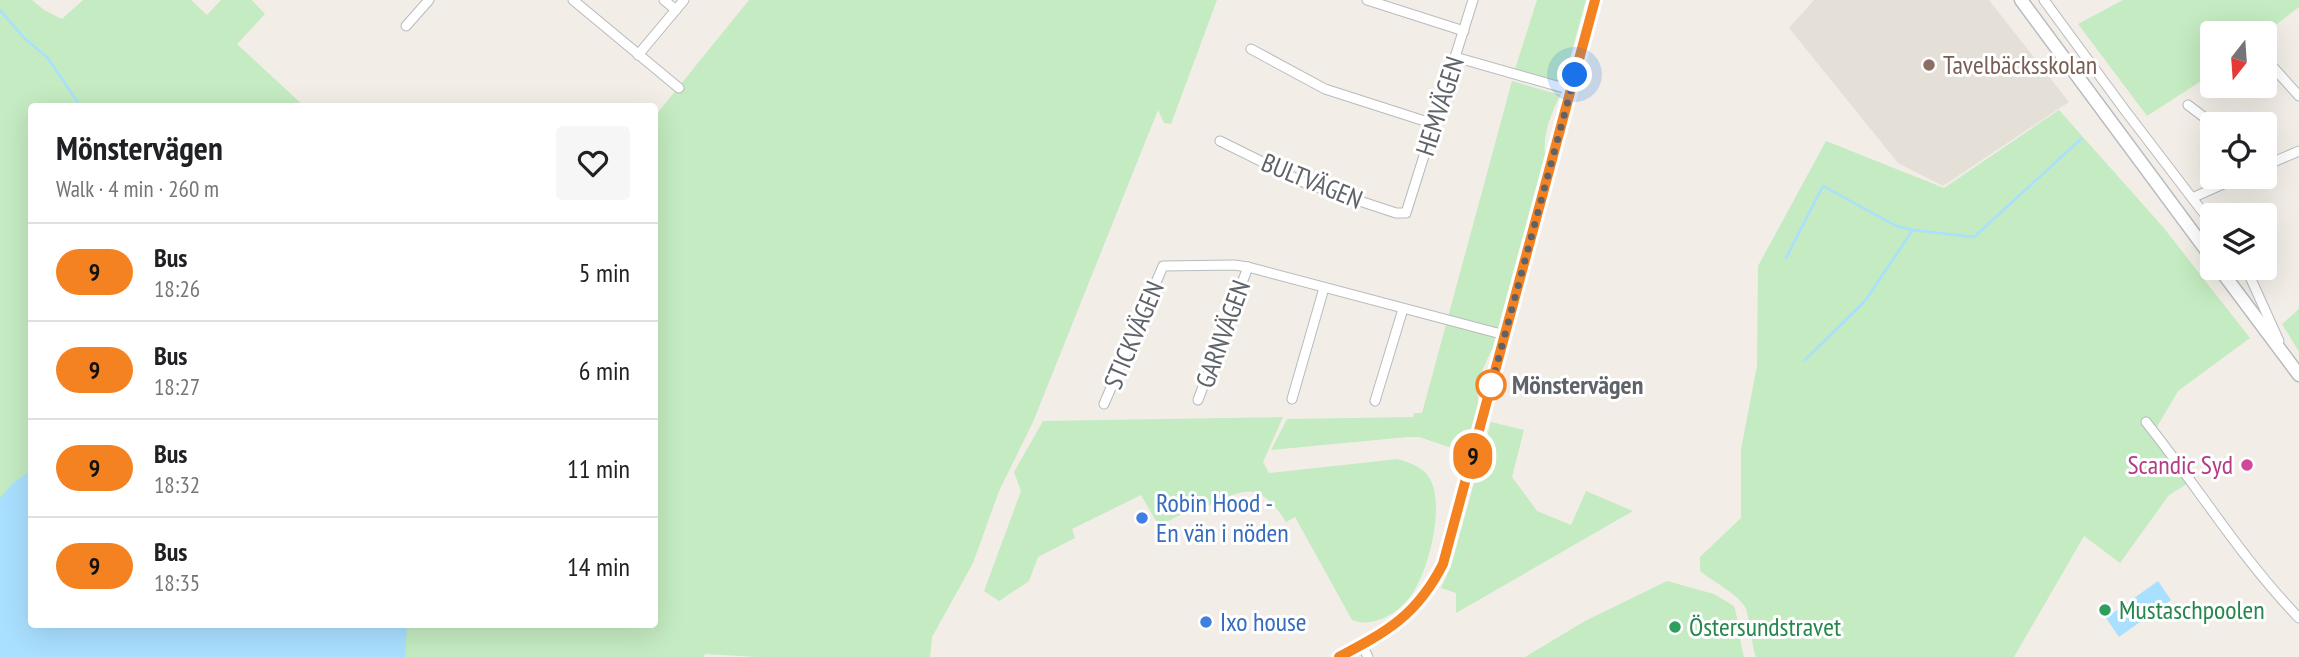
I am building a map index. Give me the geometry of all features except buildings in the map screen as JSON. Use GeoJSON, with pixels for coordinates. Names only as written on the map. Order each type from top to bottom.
{"type":"FeatureCollection","features":[{"type":"Feature","properties":{"kind":"street"},"geometry":{"type":"LineString","coordinates":[[406,26],[429,0]]}},
{"type":"Feature","properties":{"kind":"street"},"geometry":{"type":"LineString","coordinates":[[573,0],[679,88]]}},
{"type":"Feature","properties":{"kind":"street"},"geometry":{"type":"LineString","coordinates":[[664,0],[676,10]]}},
{"type":"Feature","properties":{"kind":"street"},"geometry":{"type":"LineString","coordinates":[[638,55],[684,0]]}},
{"type":"Feature","properties":{"kind":"street"},"geometry":{"type":"LineString","coordinates":[[1367,0],[1464,31]]}},
{"type":"Feature","properties":{"kind":"street","name":"HEMVÄGEN"},"geometry":{"type":"LineString","coordinates":[[1406,213],[1474,0]]}},
{"type":"Feature","properties":{"kind":"street"},"geometry":{"type":"LineString","coordinates":[[1339,657],[1409,613],[1423,598],[1443,564],[1595,0]]}},
{"type":"Feature","properties":{"kind":"street"},"geometry":{"type":"LineString","coordinates":[[2021,0],[2200,242]]}},
{"type":"Feature","properties":{"kind":"street"},"geometry":{"type":"LineString","coordinates":[[2044,0],[2200,208]]}},
{"type":"Feature","properties":{"kind":"street"},"geometry":{"type":"LineString","coordinates":[[1251,49],[1325,89],[1434,124]]}},
{"type":"Feature","properties":{"kind":"street"},"geometry":{"type":"LineString","coordinates":[[1455,57],[1571,90]]}},
{"type":"Feature","properties":{"kind":"street"},"geometry":{"type":"LineString","coordinates":[[2277,71],[2299,96]]}},
{"type":"Feature","properties":{"kind":"street"},"geometry":{"type":"LineString","coordinates":[[2188,105],[2200,114]]}},
{"type":"Feature","properties":{"kind":"street","name":"BULTVÄGEN"},"geometry":{"type":"LineString","coordinates":[[1220,141],[1305,183],[1396,213],[1406,213]]}},
{"type":"Feature","properties":{"kind":"street"},"geometry":{"type":"LineString","coordinates":[[2277,161],[2299,151]]}},
{"type":"Feature","properties":{"kind":"street"},"geometry":{"type":"LineString","coordinates":[[2192,198],[2212,189]]}},
{"type":"Feature","properties":{"kind":"street","name":"STICKVÄGEN"},"geometry":{"type":"LineString","coordinates":[[1104,404],[1163,266],[1248,267]]}},
{"type":"Feature","properties":{"kind":"street"},"geometry":{"type":"LineString","coordinates":[[1248,267],[1505,335]]}},
{"type":"Feature","properties":{"kind":"street","name":"GARNVÄGEN"},"geometry":{"type":"LineString","coordinates":[[1198,400],[1248,267]]}},
{"type":"Feature","properties":{"kind":"street"},"geometry":{"type":"LineString","coordinates":[[2228,280],[2299,375]]}},
{"type":"Feature","properties":{"kind":"street"},"geometry":{"type":"LineString","coordinates":[[2251,280],[2288,362]]}},
{"type":"Feature","properties":{"kind":"street"},"geometry":{"type":"LineString","coordinates":[[1292,399],[1324,288]]}},
{"type":"Feature","properties":{"kind":"street"},"geometry":{"type":"LineString","coordinates":[[1375,401],[1403,309]]}},
{"type":"Feature","properties":{"kind":"street"},"geometry":{"type":"LineString","coordinates":[[2146,422],[2189,476],[2253,568],[2299,618]]}},
{"type":"Feature","properties":{"kind":"street"},"geometry":{"type":"LineString","coordinates":[[1362,645],[1368,657]]}},
{"type":"Feature","properties":{"kind":"shaded area","name":"Tavelbäcksskolan"},"geometry":{"type":"Polygon","coordinates":[[[1814,0],[1989,0],[2069,102],[1943,186],[1898,163],[1789,28],[1814,0]]]}},
{"type":"Feature","properties":{"kind":"green space"},"geometry":{"type":"Polygon","coordinates":[[[0,0],[32,0],[62,19],[83,0],[191,0],[207,15],[221,0],[252,0],[265,14],[237,44],[301,103],[28,103],[28,628],[658,628],[658,112],[749,0],[1217,0],[1171,124],[1164,123],[1158,110],[1033,422],[999,491],[973,563],[932,637],[930,657],[757,657],[705,654],[704,657],[0,657],[0,0]]]}},
{"type":"Feature","properties":{"kind":"green space"},"geometry":{"type":"Polygon","coordinates":[[[1537,0],[1586,0],[1564,80],[1558,81],[1515,69],[1537,0]]]}},
{"type":"Feature","properties":{"kind":"green space"},"geometry":{"type":"Polygon","coordinates":[[[2123,0],[2299,0],[2299,7],[2277,24],[2277,21],[2200,21],[2200,82],[2147,116],[2078,24],[2123,0]]]}},
{"type":"Feature","properties":{"kind":"green space"},"geometry":{"type":"Polygon","coordinates":[[[1512,81],[1560,95],[1548,124],[1545,154],[1493,347],[1481,373],[1478,404],[1467,446],[1461,451],[1419,437],[1408,437],[1271,450],[1287,419],[1413,417],[1414,413],[1422,413],[1512,81]]]}},
{"type":"Feature","properties":{"kind":"green space"},"geometry":{"type":"Polygon","coordinates":[[[2059,110],[2163,227],[2200,274],[2200,280],[2205,280],[2250,338],[2178,391],[2154,432],[2192,481],[2169,495],[2120,563],[2084,536],[2014,657],[1756,657],[1745,607],[1731,593],[1700,571],[1700,557],[1741,518],[1741,449],[1757,366],[1758,266],[1826,141],[1944,188],[2059,110]]]}},
{"type":"Feature","properties":{"kind":"green space"},"geometry":{"type":"Polygon","coordinates":[[[2299,309],[2299,352],[2282,324],[2299,309]]]}},
{"type":"Feature","properties":{"kind":"green space"},"geometry":{"type":"Polygon","coordinates":[[[1283,417],[1263,462],[1269,473],[1398,459],[1420,468],[1430,479],[1436,505],[1429,554],[1412,594],[1394,613],[1369,622],[1352,620],[1295,517],[1286,522],[1266,498],[1247,492],[1237,493],[1159,526],[1141,495],[1072,529],[1075,538],[1038,557],[1029,581],[999,601],[984,591],[1021,491],[1014,472],[1043,421],[1283,417]]]}},
{"type":"Feature","properties":{"kind":"green space"},"geometry":{"type":"Polygon","coordinates":[[[1491,422],[1524,430],[1512,477],[1537,511],[1571,525],[1586,491],[1633,511],[1456,613],[1456,593],[1441,588],[1451,566],[1491,422]]]}},
{"type":"Feature","properties":{"kind":"green space","name":"Östersundstravet"},"geometry":{"type":"Polygon","coordinates":[[[1667,581],[1714,594],[1734,606],[1744,657],[1525,657],[1585,621],[1667,581]]]}},
{"type":"Feature","properties":{"kind":"water"},"geometry":{"type":"Polygon","coordinates":[[[28,472],[28,628],[407,628],[405,657],[0,657],[0,498],[13,483],[28,472]]]}},
{"type":"Feature","properties":{"kind":"water"},"geometry":{"type":"Polygon","coordinates":[[[2158,581],[2171,600],[2119,637],[2106,618],[2158,581]]]}},
{"type":"Feature","properties":{"kind":"waterway"},"geometry":{"type":"LineString","coordinates":[[0,10],[25,39],[47,57],[78,103]]}},
{"type":"Feature","properties":{"kind":"waterway"},"geometry":{"type":"LineString","coordinates":[[1786,258],[1823,186],[1896,226],[1974,237],[2081,139]]}},
{"type":"Feature","properties":{"kind":"waterway"},"geometry":{"type":"LineString","coordinates":[[1805,360],[1865,301],[1912,231]]}},
{"type":"Feature","properties":{"kind":"bus line","name":"9"},"geometry":{"type":"LineString","coordinates":[[1339,657],[1409,613],[1423,598],[1443,564],[1595,0]]}},
{"type":"Feature","properties":{"kind":"place","name":"Tavelbäcksskolan"},"geometry":{"type":"Point","coordinates":[1929,65]}},
{"type":"Feature","properties":{"kind":"place","name":"Mönstervägen"},"geometry":{"type":"Point","coordinates":[1491,385]}},
{"type":"Feature","properties":{"kind":"place","name":"Scandic Syd"},"geometry":{"type":"Point","coordinates":[2247,465]}},
{"type":"Feature","properties":{"kind":"place","name":"Robin Hood - En vän i nöden"},"geometry":{"type":"Point","coordinates":[1142,518]}},
{"type":"Feature","properties":{"kind":"place","name":"Mustaschpoolen"},"geometry":{"type":"Point","coordinates":[2105,610]}},
{"type":"Feature","properties":{"kind":"place","name":"Ixo house"},"geometry":{"type":"Point","coordinates":[1206,622]}},
{"type":"Feature","properties":{"kind":"place","name":"Östersundstravet"},"geometry":{"type":"Point","coordinates":[1675,627]}},
{"type":"Feature","properties":{"kind":"route"},"geometry":{"type":"LineString","coordinates":[[1491,385],[1490,390],[1575,75]]}}]}
